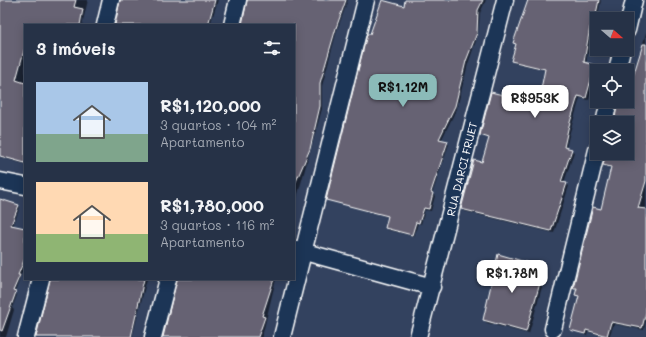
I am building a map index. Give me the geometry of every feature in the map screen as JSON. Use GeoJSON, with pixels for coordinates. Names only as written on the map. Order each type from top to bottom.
{"type":"FeatureCollection","features":[{"type":"Feature","properties":{"kind":"street"},"geometry":{"type":"LineString","coordinates":[[105,24],[111,0]]}},
{"type":"Feature","properties":{"kind":"street"},"geometry":{"type":"LineString","coordinates":[[232,24],[238,0]]}},
{"type":"Feature","properties":{"kind":"street"},"geometry":{"type":"LineString","coordinates":[[295,270],[299,250],[366,0]]}},
{"type":"Feature","properties":{"kind":"street","name":"RUA DARCI FRUET"},"geometry":{"type":"LineString","coordinates":[[418,337],[432,288],[505,0]]}},
{"type":"Feature","properties":{"kind":"street"},"geometry":{"type":"LineString","coordinates":[[631,12],[634,0]]}},
{"type":"Feature","properties":{"kind":"street"},"geometry":{"type":"LineString","coordinates":[[553,334],[595,160]]}},
{"type":"Feature","properties":{"kind":"street"},"geometry":{"type":"LineString","coordinates":[[0,181],[24,186]]}},
{"type":"Feature","properties":{"kind":"street"},"geometry":{"type":"LineString","coordinates":[[299,250],[432,288]]}},
{"type":"Feature","properties":{"kind":"street"},"geometry":{"type":"LineString","coordinates":[[26,337],[41,280]]}},
{"type":"Feature","properties":{"kind":"street"},"geometry":{"type":"LineString","coordinates":[[153,337],[168,280]]}},
{"type":"Feature","properties":{"kind":"street"},"geometry":{"type":"LineString","coordinates":[[282,337],[293,280]]}},
{"type":"Feature","properties":{"kind":"building"},"geometry":{"type":"Polygon","coordinates":[[[0,0],[76,0],[74,7],[83,9],[80,24],[24,24],[24,51],[16,80],[24,83],[24,163],[0,156],[0,0]]]}},
{"type":"Feature","properties":{"kind":"building"},"geometry":{"type":"Polygon","coordinates":[[[120,0],[215,0],[208,24],[115,24],[120,0]]]}},
{"type":"Feature","properties":{"kind":"building"},"geometry":{"type":"Polygon","coordinates":[[[247,0],[346,0],[320,83],[320,106],[310,149],[295,184],[295,24],[242,24],[247,0]]]}},
{"type":"Feature","properties":{"kind":"building"},"geometry":{"type":"Polygon","coordinates":[[[382,0],[404,6],[405,0],[483,0],[478,10],[477,33],[466,61],[455,106],[439,139],[448,141],[431,192],[433,193],[429,209],[424,208],[419,223],[416,222],[412,235],[385,228],[388,216],[326,200],[367,34],[370,34],[382,0]]]}},
{"type":"Feature","properties":{"kind":"building"},"geometry":{"type":"Polygon","coordinates":[[[528,0],[599,0],[596,12],[590,12],[590,27],[584,62],[591,64],[590,64],[590,83],[586,98],[578,96],[568,129],[564,147],[572,149],[561,182],[567,183],[551,231],[461,209],[474,160],[482,162],[489,138],[480,135],[491,92],[538,104],[545,69],[511,61],[516,44],[513,43],[528,0]]]}},
{"type":"Feature","properties":{"kind":"building"},"geometry":{"type":"Polygon","coordinates":[[[643,44],[646,44],[646,181],[638,208],[646,209],[646,312],[642,328],[611,322],[607,336],[586,330],[585,334],[570,330],[579,296],[575,295],[577,288],[573,288],[593,207],[601,209],[611,167],[603,165],[604,160],[634,160],[634,116],[615,116],[617,108],[634,108],[634,73],[643,44]]]}},
{"type":"Feature","properties":{"kind":"building"},"geometry":{"type":"Polygon","coordinates":[[[0,199],[19,205],[11,225],[24,228],[24,260],[13,291],[16,292],[2,331],[0,330],[0,199]]]}},
{"type":"Feature","properties":{"kind":"building"},"geometry":{"type":"Polygon","coordinates":[[[498,254],[539,266],[533,281],[540,283],[526,332],[483,320],[498,254]]]}},
{"type":"Feature","properties":{"kind":"building"},"geometry":{"type":"Polygon","coordinates":[[[50,280],[144,280],[131,337],[36,337],[50,280]]]}},
{"type":"Feature","properties":{"kind":"building"},"geometry":{"type":"Polygon","coordinates":[[[177,280],[274,280],[262,316],[265,317],[258,337],[163,337],[177,280]]]}}]}
